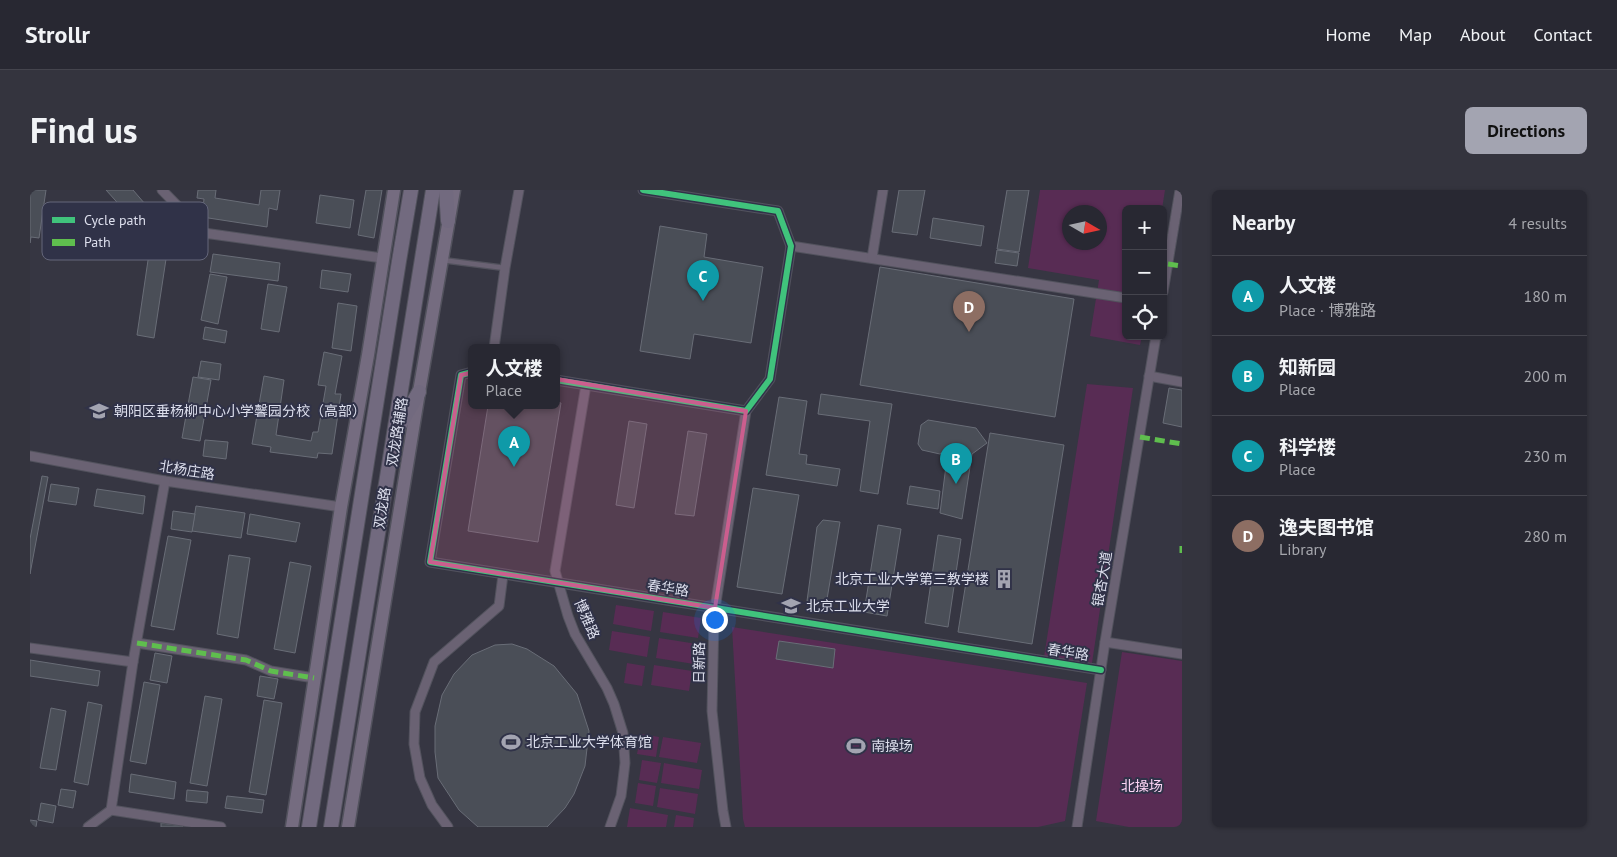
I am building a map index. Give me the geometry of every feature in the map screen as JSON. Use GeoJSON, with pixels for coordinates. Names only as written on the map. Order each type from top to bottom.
{"type":"FeatureCollection","features":[{"type":"Feature","properties":{"kind":"main road"},"geometry":{"type":"LineString","coordinates":[[292,827],[341,507],[368,355],[394,190]]}},
{"type":"Feature","properties":{"kind":"main road","name":"双龙路"},"geometry":{"type":"LineString","coordinates":[[310,827],[411,190]]}},
{"type":"Feature","properties":{"kind":"main road","name":"双龙路"},"geometry":{"type":"LineString","coordinates":[[331,827],[433,190]]}},
{"type":"Feature","properties":{"kind":"main road"},"geometry":{"type":"LineString","coordinates":[[446,190],[448,221]]}},
{"type":"Feature","properties":{"kind":"main road","name":"双龙路辅路"},"geometry":{"type":"LineString","coordinates":[[348,827],[454,190]]}},
{"type":"Feature","properties":{"kind":"main road"},"geometry":{"type":"LineString","coordinates":[[393,437],[419,392]]}},
{"type":"Feature","properties":{"kind":"street"},"geometry":{"type":"LineString","coordinates":[[162,190],[174,202]]}},
{"type":"Feature","properties":{"kind":"street"},"geometry":{"type":"LineString","coordinates":[[495,344],[505,268],[519,190]]}},
{"type":"Feature","properties":{"kind":"street"},"geometry":{"type":"LineString","coordinates":[[560,381],[746,410],[770,379],[791,246],[778,211],[696,194],[643,190]]}},
{"type":"Feature","properties":{"kind":"street"},"geometry":{"type":"LineString","coordinates":[[872,258],[883,190]]}},
{"type":"Feature","properties":{"kind":"street"},"geometry":{"type":"LineString","coordinates":[[1167,268],[1180,190]]}},
{"type":"Feature","properties":{"kind":"street"},"geometry":{"type":"LineString","coordinates":[[208,234],[382,258]]}},
{"type":"Feature","properties":{"kind":"street"},"geometry":{"type":"LineString","coordinates":[[791,246],[1122,297]]}},
{"type":"Feature","properties":{"kind":"street","name":"银杏大道"},"geometry":{"type":"LineString","coordinates":[[1077,827],[1105,642],[1155,340]]}},
{"type":"Feature","properties":{"kind":"street","name":"春华路"},"geometry":{"type":"LineString","coordinates":[[468,373],[462,375],[430,562],[1101,670]]}},
{"type":"Feature","properties":{"kind":"street"},"geometry":{"type":"LineString","coordinates":[[1150,376],[1182,382]]}},
{"type":"Feature","properties":{"kind":"street","name":"博雅路"},"geometry":{"type":"LineString","coordinates":[[586,385],[555,571],[575,634],[607,688],[623,733],[625,763],[622,788],[610,827]]}},
{"type":"Feature","properties":{"kind":"street","name":"日新路"},"geometry":{"type":"LineString","coordinates":[[726,827],[722,810],[712,711],[715,608],[746,410]]}},
{"type":"Feature","properties":{"kind":"street","name":"北杨庄路"},"geometry":{"type":"LineString","coordinates":[[30,456],[165,481],[341,507]]}},
{"type":"Feature","properties":{"kind":"street"},"geometry":{"type":"LineString","coordinates":[[88,827],[111,810],[165,481]]}},
{"type":"Feature","properties":{"kind":"street"},"geometry":{"type":"LineString","coordinates":[[448,827],[432,805],[420,778],[414,744],[415,712],[434,662],[499,606],[503,575]]}},
{"type":"Feature","properties":{"kind":"street"},"geometry":{"type":"LineString","coordinates":[[1105,642],[1182,654]]}},
{"type":"Feature","properties":{"kind":"street"},"geometry":{"type":"LineString","coordinates":[[137,643],[246,660],[272,671],[314,678]]}},
{"type":"Feature","properties":{"kind":"street"},"geometry":{"type":"LineString","coordinates":[[30,648],[134,662]]}},
{"type":"Feature","properties":{"kind":"street"},"geometry":{"type":"LineString","coordinates":[[111,810],[221,827]]}},
{"type":"Feature","properties":{"kind":"lane"},"geometry":{"type":"LineString","coordinates":[[442,260],[505,268]]}},
{"type":"Feature","properties":{"kind":"highlighted area"},"geometry":{"type":"Polygon","coordinates":[[[491,368],[746,411],[715,608],[430,562],[461,375],[491,368]]]}},
{"type":"Feature","properties":{"kind":"green space"},"geometry":{"type":"Polygon","coordinates":[[[1040,190],[1165,190],[1163,205],[1122,205],[1122,340],[1141,340],[1140,345],[1090,336],[1099,280],[1028,268],[1040,190]]]}},
{"type":"Feature","properties":{"kind":"green space"},"geometry":{"type":"Polygon","coordinates":[[[1087,384],[1133,388],[1092,663],[1044,657],[1087,384]]]}},
{"type":"Feature","properties":{"kind":"green space"},"geometry":{"type":"Polygon","coordinates":[[[616,605],[654,611],[651,631],[613,624],[616,605]]]}},
{"type":"Feature","properties":{"kind":"green space"},"geometry":{"type":"Polygon","coordinates":[[[663,612],[701,618],[698,638],[660,632],[663,612]]]}},
{"type":"Feature","properties":{"kind":"green space"},"geometry":{"type":"Polygon","coordinates":[[[732,627],[1087,683],[1065,821],[1038,827],[745,827],[732,627]]]}},
{"type":"Feature","properties":{"kind":"green space"},"geometry":{"type":"Polygon","coordinates":[[[612,631],[650,637],[647,657],[609,650],[612,631]]]}},
{"type":"Feature","properties":{"kind":"green space"},"geometry":{"type":"Polygon","coordinates":[[[659,638],[697,644],[694,664],[656,658],[659,638]]]}},
{"type":"Feature","properties":{"kind":"green space","name":"北操场"},"geometry":{"type":"Polygon","coordinates":[[[1122,652],[1182,661],[1182,827],[1129,827],[1096,821],[1122,652]]]}},
{"type":"Feature","properties":{"kind":"green space"},"geometry":{"type":"Polygon","coordinates":[[[627,663],[645,666],[642,686],[624,683],[627,663]]]}},
{"type":"Feature","properties":{"kind":"green space"},"geometry":{"type":"Polygon","coordinates":[[[654,665],[692,671],[689,691],[651,685],[654,665]]]}},
{"type":"Feature","properties":{"kind":"green space"},"geometry":{"type":"Polygon","coordinates":[[[641,734],[659,737],[656,757],[637,754],[641,734]]]}},
{"type":"Feature","properties":{"kind":"green space"},"geometry":{"type":"Polygon","coordinates":[[[663,737],[701,743],[697,763],[659,757],[663,737]]]}},
{"type":"Feature","properties":{"kind":"green space"},"geometry":{"type":"Polygon","coordinates":[[[642,760],[661,763],[657,783],[639,780],[642,760]]]}},
{"type":"Feature","properties":{"kind":"green space"},"geometry":{"type":"Polygon","coordinates":[[[664,763],[702,770],[699,789],[661,783],[664,763]]]}},
{"type":"Feature","properties":{"kind":"green space"},"geometry":{"type":"Polygon","coordinates":[[[638,783],[656,786],[653,806],[635,803],[638,783]]]}},
{"type":"Feature","properties":{"kind":"green space"},"geometry":{"type":"Polygon","coordinates":[[[660,788],[698,794],[695,814],[657,807],[660,788]]]}},
{"type":"Feature","properties":{"kind":"green space"},"geometry":{"type":"Polygon","coordinates":[[[630,808],[668,815],[666,827],[627,827],[630,808]]]}},
{"type":"Feature","properties":{"kind":"green space"},"geometry":{"type":"Polygon","coordinates":[[[676,815],[694,818],[693,827],[674,827],[676,815]]]}},
{"type":"Feature","properties":{"kind":"building"},"geometry":{"type":"Polygon","coordinates":[[[30,190],[46,190],[44,202],[42,202],[39,238],[31,237],[30,243],[30,190]]]}},
{"type":"Feature","properties":{"kind":"building"},"geometry":{"type":"Polygon","coordinates":[[[106,190],[133,190],[143,202],[117,202],[106,190]]]}},
{"type":"Feature","properties":{"kind":"building"},"geometry":{"type":"Polygon","coordinates":[[[198,190],[216,190],[215,198],[259,205],[261,190],[280,190],[277,210],[269,208],[267,227],[208,218],[208,202],[197,198],[198,190]]]}},
{"type":"Feature","properties":{"kind":"building"},"geometry":{"type":"Polygon","coordinates":[[[366,190],[382,190],[374,238],[358,235],[366,190]]]}},
{"type":"Feature","properties":{"kind":"building"},"geometry":{"type":"Polygon","coordinates":[[[899,190],[925,190],[917,235],[892,232],[899,190]]]}},
{"type":"Feature","properties":{"kind":"building"},"geometry":{"type":"Polygon","coordinates":[[[1007,190],[1029,190],[1019,252],[997,249],[1007,190]]]}},
{"type":"Feature","properties":{"kind":"building"},"geometry":{"type":"Polygon","coordinates":[[[320,195],[354,200],[350,228],[316,223],[320,195]]]}},
{"type":"Feature","properties":{"kind":"building"},"geometry":{"type":"Polygon","coordinates":[[[933,218],[984,226],[981,246],[930,238],[933,218]]]}},
{"type":"Feature","properties":{"kind":"building"},"geometry":{"type":"Polygon","coordinates":[[[660,226],[707,234],[704,257],[763,267],[751,343],[694,334],[690,359],[640,351],[660,226]]]}},
{"type":"Feature","properties":{"kind":"building"},"geometry":{"type":"Polygon","coordinates":[[[997,250],[1019,253],[1017,266],[995,263],[997,250]]]}},
{"type":"Feature","properties":{"kind":"building"},"geometry":{"type":"Polygon","coordinates":[[[213,254],[280,263],[278,281],[210,272],[213,254]]]}},
{"type":"Feature","properties":{"kind":"building"},"geometry":{"type":"Polygon","coordinates":[[[148,260],[166,260],[154,338],[137,335],[148,260]]]}},
{"type":"Feature","properties":{"kind":"building"},"geometry":{"type":"Polygon","coordinates":[[[880,267],[1074,299],[1055,417],[860,385],[880,267]]]}},
{"type":"Feature","properties":{"kind":"building"},"geometry":{"type":"Polygon","coordinates":[[[322,270],[351,274],[348,292],[320,288],[322,270]]]}},
{"type":"Feature","properties":{"kind":"building"},"geometry":{"type":"Polygon","coordinates":[[[210,274],[227,277],[218,324],[201,320],[210,274]]]}},
{"type":"Feature","properties":{"kind":"building"},"geometry":{"type":"Polygon","coordinates":[[[268,284],[287,287],[279,332],[261,329],[268,284]]]}},
{"type":"Feature","properties":{"kind":"building"},"geometry":{"type":"Polygon","coordinates":[[[338,303],[357,306],[351,351],[332,348],[338,303]]]}},
{"type":"Feature","properties":{"kind":"building"},"geometry":{"type":"Polygon","coordinates":[[[205,327],[227,331],[225,343],[203,339],[205,327]]]}},
{"type":"Feature","properties":{"kind":"building"},"geometry":{"type":"Polygon","coordinates":[[[324,352],[342,356],[335,394],[341,394],[332,454],[318,453],[317,458],[270,452],[271,447],[252,444],[264,376],[284,380],[276,435],[311,441],[313,432],[318,432],[326,386],[318,385],[324,352]]]}},
{"type":"Feature","properties":{"kind":"building"},"geometry":{"type":"Polygon","coordinates":[[[201,361],[221,364],[219,380],[198,377],[201,361]]]}},
{"type":"Feature","properties":{"kind":"building"},"geometry":{"type":"Polygon","coordinates":[[[193,377],[211,380],[200,441],[182,438],[193,377]]]}},
{"type":"Feature","properties":{"kind":"building"},"geometry":{"type":"Polygon","coordinates":[[[1169,388],[1182,390],[1182,427],[1163,423],[1169,388]]]}},
{"type":"Feature","properties":{"kind":"building"},"geometry":{"type":"Polygon","coordinates":[[[821,394],[892,404],[878,494],[860,491],[870,421],[818,414],[821,394]]]}},
{"type":"Feature","properties":{"kind":"building"},"geometry":{"type":"Polygon","coordinates":[[[779,397],[807,401],[799,454],[807,455],[806,464],[840,469],[837,486],[766,475],[779,397]]]}},
{"type":"Feature","properties":{"kind":"building"},"geometry":{"type":"Polygon","coordinates":[[[561,403],[538,542],[468,531],[488,409],[560,409],[561,403]]]}},
{"type":"Feature","properties":{"kind":"building"},"geometry":{"type":"Polygon","coordinates":[[[928,420],[976,428],[987,443],[972,454],[962,519],[940,513],[948,450],[940,454],[922,450],[918,444],[921,425],[928,420]]]}},
{"type":"Feature","properties":{"kind":"building"},"geometry":{"type":"Polygon","coordinates":[[[629,421],[647,424],[634,508],[616,505],[629,421]]]}},
{"type":"Feature","properties":{"kind":"building"},"geometry":{"type":"Polygon","coordinates":[[[688,431],[707,434],[694,516],[675,514],[688,431]]]}},
{"type":"Feature","properties":{"kind":"building","name":"北京工业大学第三教学楼"},"geometry":{"type":"Polygon","coordinates":[[[990,433],[1064,445],[1032,644],[958,632],[990,433]]]}},
{"type":"Feature","properties":{"kind":"building"},"geometry":{"type":"Polygon","coordinates":[[[205,440],[228,442],[226,459],[203,456],[205,440]]]}},
{"type":"Feature","properties":{"kind":"building"},"geometry":{"type":"Polygon","coordinates":[[[42,476],[48,477],[30,574],[30,539],[42,476]]]}},
{"type":"Feature","properties":{"kind":"building"},"geometry":{"type":"Polygon","coordinates":[[[51,484],[79,488],[76,505],[48,501],[51,484]]]}},
{"type":"Feature","properties":{"kind":"building"},"geometry":{"type":"Polygon","coordinates":[[[910,486],[940,491],[938,509],[907,504],[910,486]]]}},
{"type":"Feature","properties":{"kind":"building"},"geometry":{"type":"Polygon","coordinates":[[[753,488],[799,495],[782,594],[737,587],[753,488]]]}},
{"type":"Feature","properties":{"kind":"building"},"geometry":{"type":"Polygon","coordinates":[[[97,489],[145,496],[143,514],[94,506],[97,489]]]}},
{"type":"Feature","properties":{"kind":"building"},"geometry":{"type":"Polygon","coordinates":[[[196,506],[245,513],[241,538],[192,531],[196,506]]]}},
{"type":"Feature","properties":{"kind":"building"},"geometry":{"type":"Polygon","coordinates":[[[173,511],[195,514],[192,532],[171,529],[173,511]]]}},
{"type":"Feature","properties":{"kind":"building"},"geometry":{"type":"Polygon","coordinates":[[[250,514],[300,523],[296,542],[247,534],[250,514]]]}},
{"type":"Feature","properties":{"kind":"building"},"geometry":{"type":"Polygon","coordinates":[[[823,520],[840,522],[826,605],[807,601],[817,527],[823,520]]]}},
{"type":"Feature","properties":{"kind":"building"},"geometry":{"type":"Polygon","coordinates":[[[878,525],[901,529],[887,616],[864,612],[878,525]]]}},
{"type":"Feature","properties":{"kind":"building"},"geometry":{"type":"Polygon","coordinates":[[[938,535],[961,539],[948,627],[925,623],[938,535]]]}},
{"type":"Feature","properties":{"kind":"building"},"geometry":{"type":"Polygon","coordinates":[[[168,536],[191,540],[174,630],[151,626],[168,536]]]}},
{"type":"Feature","properties":{"kind":"building"},"geometry":{"type":"Polygon","coordinates":[[[229,555],[250,558],[238,638],[217,634],[229,555]]]}},
{"type":"Feature","properties":{"kind":"building"},"geometry":{"type":"Polygon","coordinates":[[[290,562],[311,566],[295,653],[274,649],[290,562]]]}},
{"type":"Feature","properties":{"kind":"building"},"geometry":{"type":"Polygon","coordinates":[[[779,641],[835,649],[833,668],[776,659],[779,641]]]}},
{"type":"Feature","properties":{"kind":"building","name":"北京工业大学体育馆"},"geometry":{"type":"Polygon","coordinates":[[[512,644],[527,649],[554,666],[577,694],[589,731],[585,766],[574,794],[565,808],[547,827],[478,827],[459,810],[438,778],[435,726],[442,695],[454,674],[472,655],[495,645],[512,644]]]}},
{"type":"Feature","properties":{"kind":"building"},"geometry":{"type":"Polygon","coordinates":[[[155,653],[172,656],[167,683],[150,680],[155,653]]]}},
{"type":"Feature","properties":{"kind":"building"},"geometry":{"type":"Polygon","coordinates":[[[30,660],[100,671],[98,686],[30,676],[30,660]]]}},
{"type":"Feature","properties":{"kind":"building"},"geometry":{"type":"Polygon","coordinates":[[[260,676],[278,679],[274,699],[257,696],[260,676]]]}},
{"type":"Feature","properties":{"kind":"building"},"geometry":{"type":"Polygon","coordinates":[[[144,682],[160,685],[146,764],[130,761],[144,682]]]}},
{"type":"Feature","properties":{"kind":"building"},"geometry":{"type":"Polygon","coordinates":[[[205,696],[222,699],[207,786],[190,783],[205,696]]]}},
{"type":"Feature","properties":{"kind":"building"},"geometry":{"type":"Polygon","coordinates":[[[264,700],[282,703],[266,795],[249,792],[264,700]]]}},
{"type":"Feature","properties":{"kind":"building"},"geometry":{"type":"Polygon","coordinates":[[[88,702],[102,705],[88,785],[74,782],[88,702]]]}},
{"type":"Feature","properties":{"kind":"building"},"geometry":{"type":"Polygon","coordinates":[[[51,708],[66,711],[56,770],[40,768],[51,708]]]}},
{"type":"Feature","properties":{"kind":"building"},"geometry":{"type":"Polygon","coordinates":[[[131,774],[176,782],[174,799],[129,792],[131,774]]]}},
{"type":"Feature","properties":{"kind":"building"},"geometry":{"type":"Polygon","coordinates":[[[61,789],[76,791],[73,808],[58,805],[61,789]]]}},
{"type":"Feature","properties":{"kind":"building"},"geometry":{"type":"Polygon","coordinates":[[[187,790],[208,792],[207,803],[186,801],[187,790]]]}},
{"type":"Feature","properties":{"kind":"building"},"geometry":{"type":"Polygon","coordinates":[[[227,796],[264,800],[262,813],[225,808],[227,796]]]}},
{"type":"Feature","properties":{"kind":"building"},"geometry":{"type":"Polygon","coordinates":[[[41,803],[56,806],[53,823],[38,820],[41,803]]]}},
{"type":"Feature","properties":{"kind":"building"},"geometry":{"type":"Polygon","coordinates":[[[30,820],[37,821],[36,827],[30,827],[30,820]]]}},
{"type":"Feature","properties":{"kind":"building"},"geometry":{"type":"Polygon","coordinates":[[[161,823],[183,826],[161,827],[161,823]]]}},
{"type":"Feature","properties":{"kind":"marked path"},"geometry":{"type":"LineString","coordinates":[[1168,264],[1182,266]]}},
{"type":"Feature","properties":{"kind":"marked path"},"geometry":{"type":"LineString","coordinates":[[1140,437],[1182,444]]}},
{"type":"Feature","properties":{"kind":"marked path"},"geometry":{"type":"LineString","coordinates":[[1182,546],[1182,553]]}},
{"type":"Feature","properties":{"kind":"marked path"},"geometry":{"type":"LineString","coordinates":[[137,643],[246,660],[271,671],[314,678]]}},
{"type":"Feature","properties":{"kind":"cycle path"},"geometry":{"type":"LineString","coordinates":[[560,381],[746,411],[770,379],[791,246],[778,211],[643,190]]}},
{"type":"Feature","properties":{"kind":"cycle path"},"geometry":{"type":"LineString","coordinates":[[468,373],[461,375],[430,562],[1101,670]]}},
{"type":"Feature","properties":{"kind":"place","name":"科学楼"},"geometry":{"type":"Point","coordinates":[703,301]}},
{"type":"Feature","properties":{"kind":"place","name":"逸夫图书馆"},"geometry":{"type":"Point","coordinates":[969,332]}},
{"type":"Feature","properties":{"kind":"place","name":"朝阳区垂杨柳中心小学馨园分校（高部）"},"geometry":{"type":"Point","coordinates":[99,411]}},
{"type":"Feature","properties":{"kind":"place","name":"人文楼"},"geometry":{"type":"Point","coordinates":[514,467]}},
{"type":"Feature","properties":{"kind":"place","name":"知新园"},"geometry":{"type":"Point","coordinates":[956,484]}},
{"type":"Feature","properties":{"kind":"place","name":"北京工业大学第三教学楼"},"geometry":{"type":"Point","coordinates":[1004,579]}},
{"type":"Feature","properties":{"kind":"place","name":"北京工业大学"},"geometry":{"type":"Point","coordinates":[791,606]}},
{"type":"Feature","properties":{"kind":"place","name":"北京工业大学体育馆"},"geometry":{"type":"Point","coordinates":[511,742]}},
{"type":"Feature","properties":{"kind":"place","name":"南操场"},"geometry":{"type":"Point","coordinates":[856,746]}}]}
